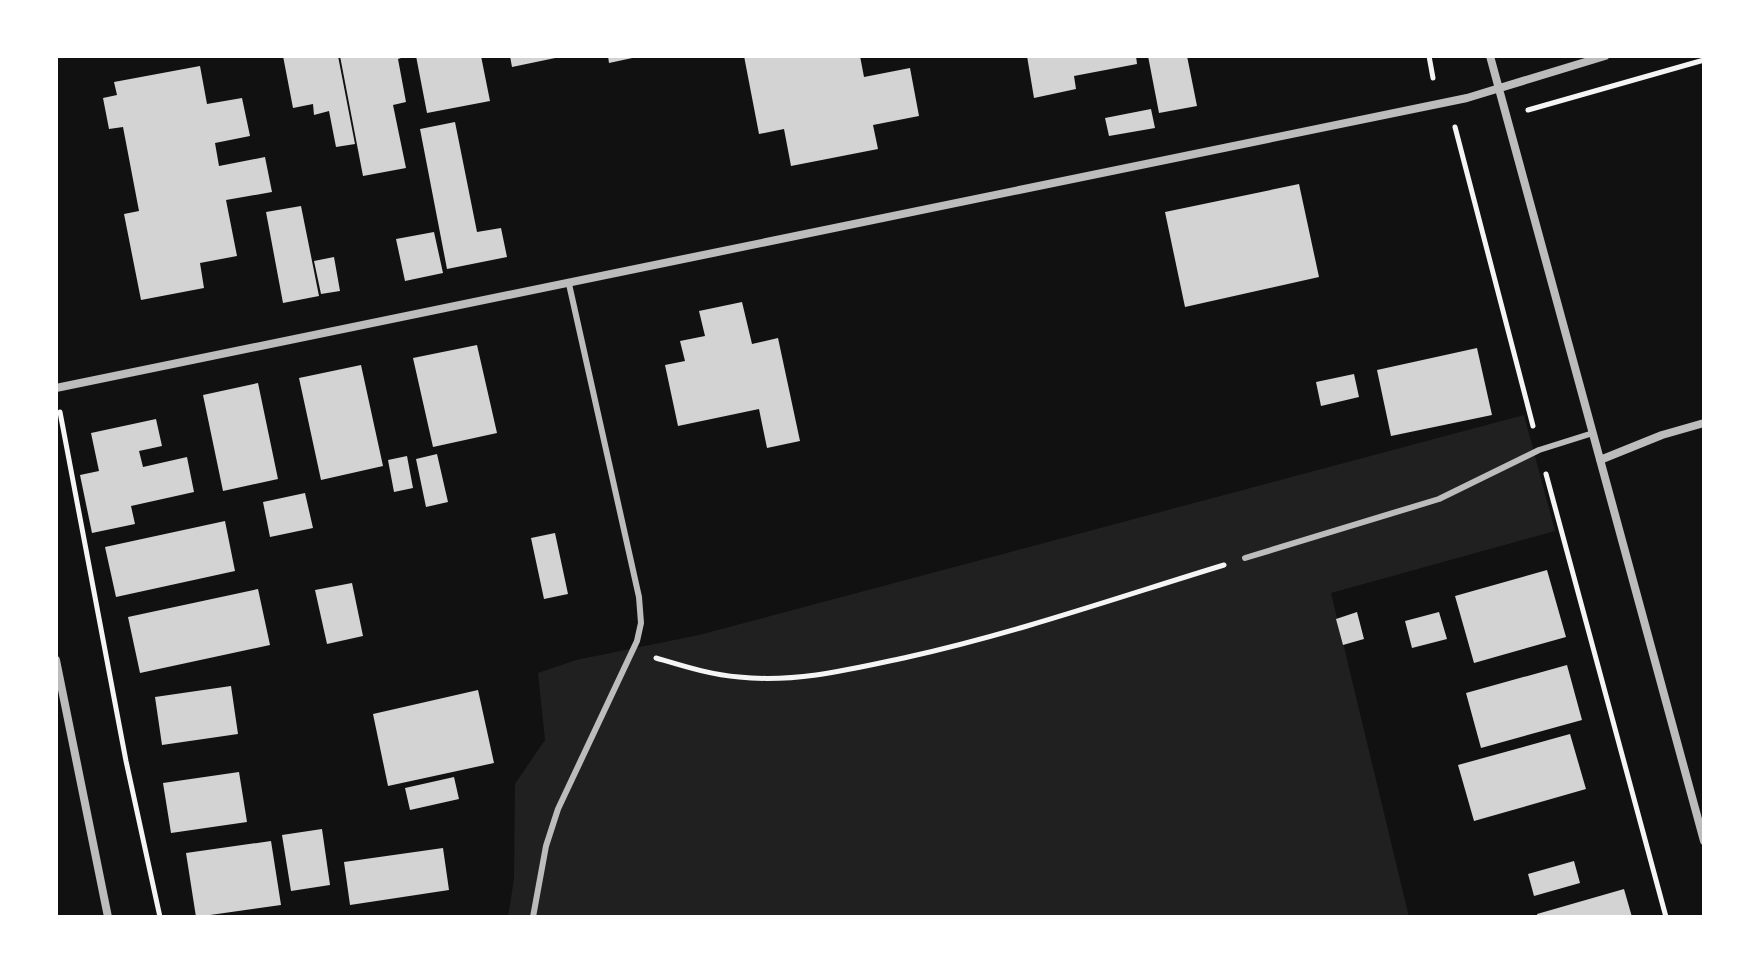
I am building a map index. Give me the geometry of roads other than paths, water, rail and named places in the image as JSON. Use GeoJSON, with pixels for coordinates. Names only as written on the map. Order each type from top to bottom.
{"type":"FeatureCollection","features":[{"type":"Feature","properties":{"kind":"street"},"geometry":{"type":"LineString","coordinates":[[1490,56],[1704,841]]}},
{"type":"Feature","properties":{"kind":"street"},"geometry":{"type":"LineString","coordinates":[[56,388],[1467,98],[1605,56]]}},
{"type":"Feature","properties":{"kind":"street"},"geometry":{"type":"LineString","coordinates":[[1600,460],[1662,435],[1704,423]]}},
{"type":"Feature","properties":{"kind":"street"},"geometry":{"type":"LineString","coordinates":[[56,660],[108,917]]}},
{"type":"Feature","properties":{"kind":"lane"},"geometry":{"type":"LineString","coordinates":[[533,917],[546,846],[558,809],[632,651],[641,623],[639,597],[569,284]]}},
{"type":"Feature","properties":{"kind":"lane"},"geometry":{"type":"LineString","coordinates":[[1245,558],[1439,499],[1539,450],[1593,433]]}}]}
